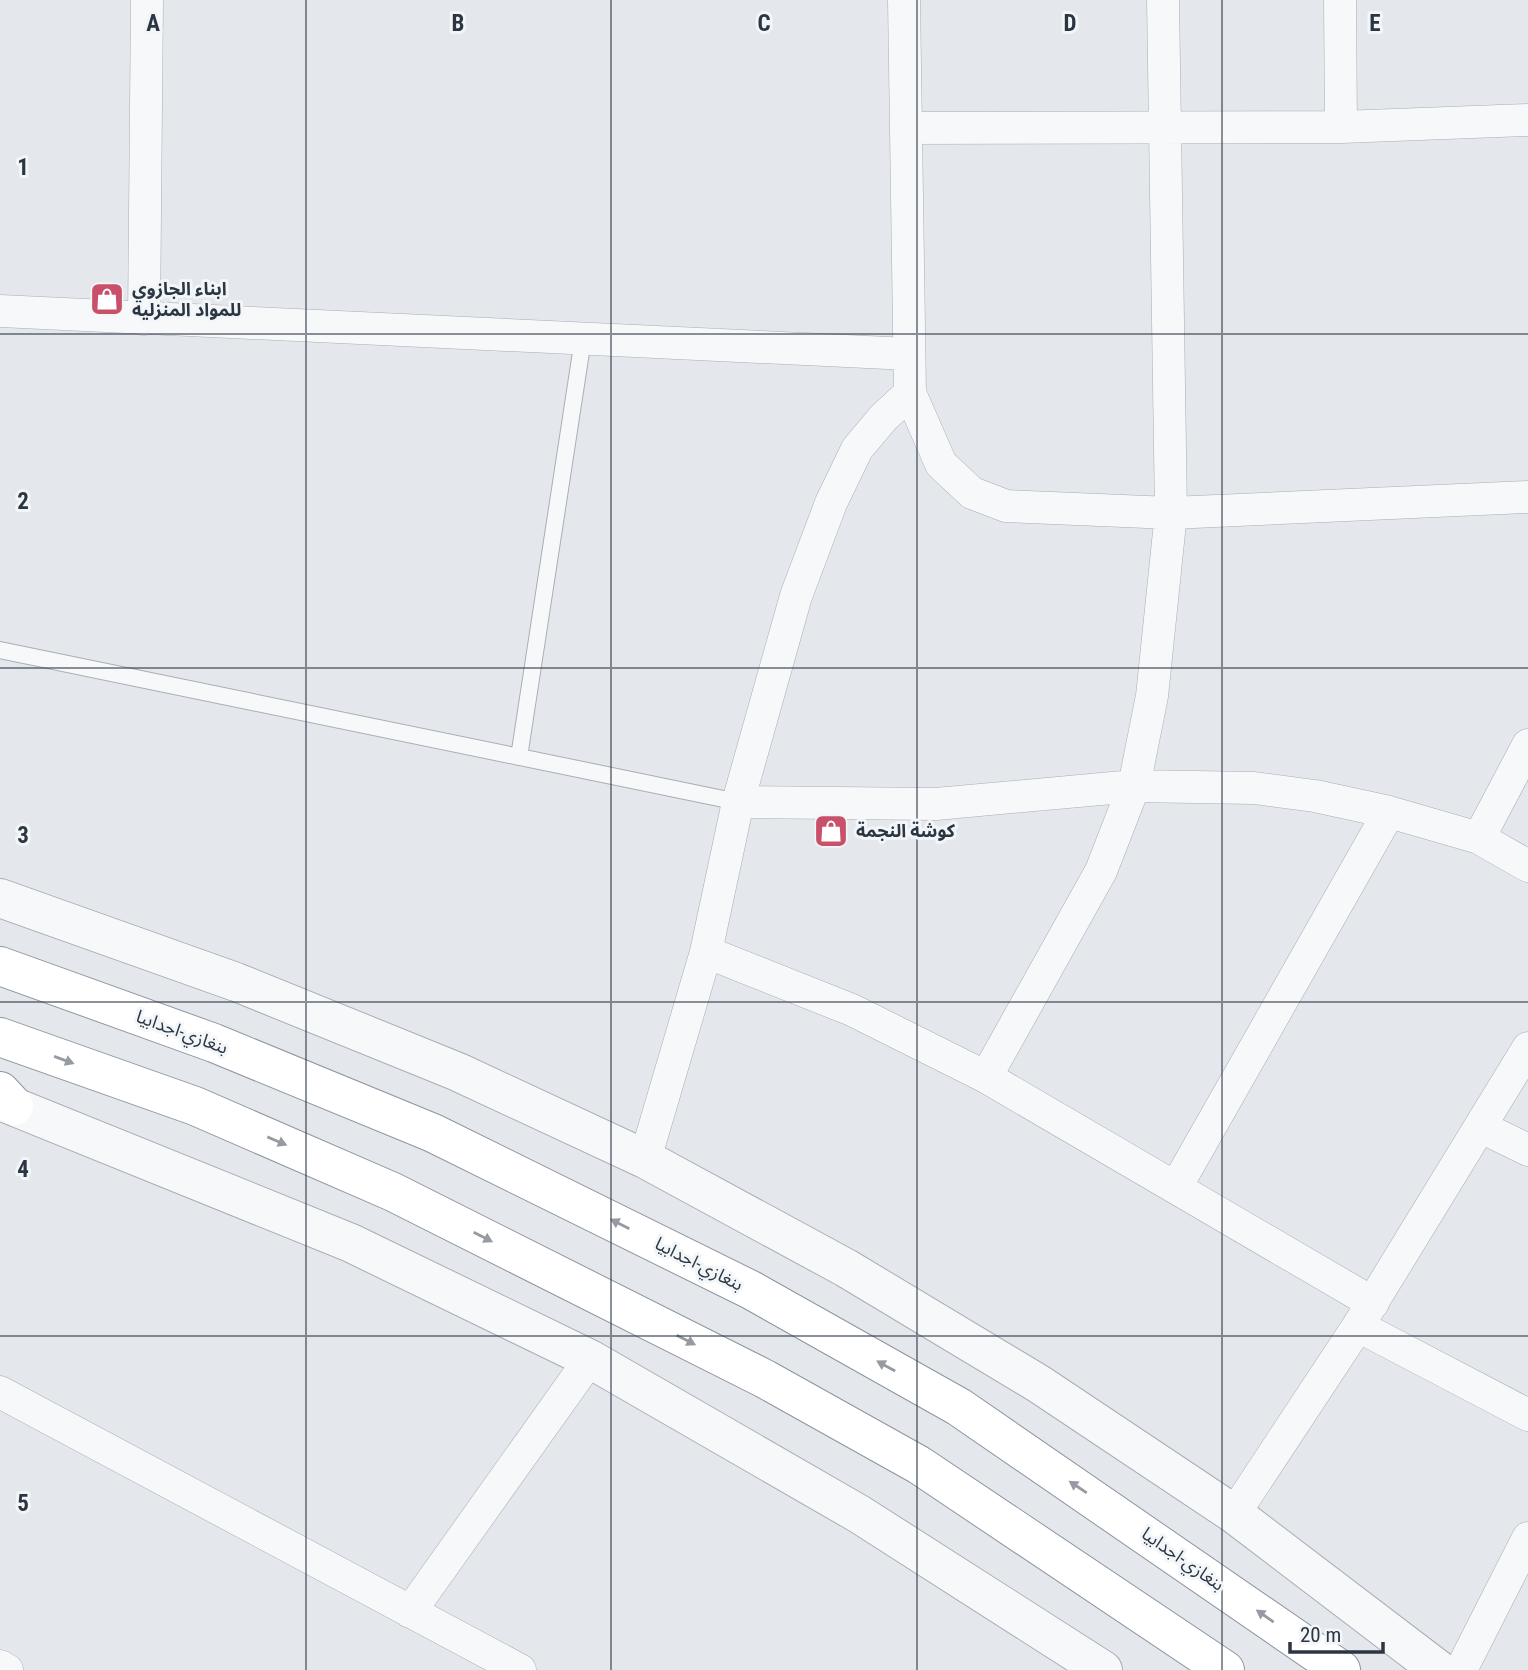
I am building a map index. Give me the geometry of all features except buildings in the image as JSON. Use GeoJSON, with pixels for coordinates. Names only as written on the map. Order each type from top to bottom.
{"type":"FeatureCollection","features":[{"type":"Feature","properties":{"kind":"highway","name":"بنغازي-اجدابيا"},"geometry":{"type":"LineString","coordinates":[[0,966],[214,1043],[433,1133],[751,1290],[959,1407],[1341,1670]]}},
{"type":"Feature","properties":{"kind":"highway"},"geometry":{"type":"LineString","coordinates":[[0,1037],[195,1106],[393,1192],[765,1379],[919,1465],[1225,1670]]}},
{"type":"Feature","properties":{"kind":"street"},"geometry":{"type":"LineString","coordinates":[[144,319],[147,0]]}},
{"type":"Feature","properties":{"kind":"street"},"geometry":{"type":"LineString","coordinates":[[904,0],[910,393],[941,464],[972,493],[1006,506],[1171,513],[1528,496]]}},
{"type":"Feature","properties":{"kind":"street"},"geometry":{"type":"LineString","coordinates":[[986,1077],[1101,871],[1133,786],[1152,696],[1171,513],[1163,0]]}},
{"type":"Feature","properties":{"kind":"street"},"geometry":{"type":"LineString","coordinates":[[1340,0],[1341,127]]}},
{"type":"Feature","properties":{"kind":"street"},"geometry":{"type":"LineString","coordinates":[[906,128],[1341,127],[1528,120]]}},
{"type":"Feature","properties":{"kind":"street"},"geometry":{"type":"LineString","coordinates":[[0,311],[909,354]]}},
{"type":"Feature","properties":{"kind":"street"},"geometry":{"type":"LineString","coordinates":[[645,1159],[706,952],[738,802],[796,596],[831,503],[857,449],[910,393]]}},
{"type":"Feature","properties":{"kind":"street"},"geometry":{"type":"LineString","coordinates":[[1479,838],[1528,745]]}},
{"type":"Feature","properties":{"kind":"street"},"geometry":{"type":"LineString","coordinates":[[738,802],[936,804],[1133,786],[1254,788],[1315,796],[1389,812],[1479,838],[1528,866]]}},
{"type":"Feature","properties":{"kind":"street"},"geometry":{"type":"LineString","coordinates":[[1176,1187],[1389,812]]}},
{"type":"Feature","properties":{"kind":"street"},"geometry":{"type":"LineString","coordinates":[[0,898],[236,982],[458,1072],[645,1159],[846,1268],[1016,1371],[1234,1514],[1439,1670]]}},
{"type":"Feature","properties":{"kind":"street"},"geometry":{"type":"LineString","coordinates":[[706,952],[852,1010],[986,1077],[1176,1187],[1365,1315],[1528,1415]]}},
{"type":"Feature","properties":{"kind":"street"},"geometry":{"type":"LineString","coordinates":[[1234,1514],[1365,1315],[1528,1048]]}},
{"type":"Feature","properties":{"kind":"street"},"geometry":{"type":"LineString","coordinates":[[5,1099],[351,1243],[590,1359],[859,1514],[1103,1670]]}},
{"type":"Feature","properties":{"kind":"street"},"geometry":{"type":"LineString","coordinates":[[1481,1128],[1528,1150]]}},
{"type":"Feature","properties":{"kind":"street"},"geometry":{"type":"LineString","coordinates":[[411,1612],[590,1359]]}},
{"type":"Feature","properties":{"kind":"street"},"geometry":{"type":"LineString","coordinates":[[0,1392],[520,1670]]}},
{"type":"Feature","properties":{"kind":"street"},"geometry":{"type":"LineString","coordinates":[[1461,1670],[1528,1538]]}},
{"type":"Feature","properties":{"kind":"street"},"geometry":{"type":"LineString","coordinates":[[0,1666],[8,1670]]}},
{"type":"Feature","properties":{"kind":"lane"},"geometry":{"type":"LineString","coordinates":[[519,757],[583,339]]}},
{"type":"Feature","properties":{"kind":"lane"},"geometry":{"type":"LineString","coordinates":[[0,650],[738,802]]}},
{"type":"Feature","properties":{"kind":"place","name":"ابناء الجازوي للمواد المنزليه"},"geometry":{"type":"Point","coordinates":[107,299]}},
{"type":"Feature","properties":{"kind":"place","name":"كوشة النجمة"},"geometry":{"type":"Point","coordinates":[831,831]}}]}
